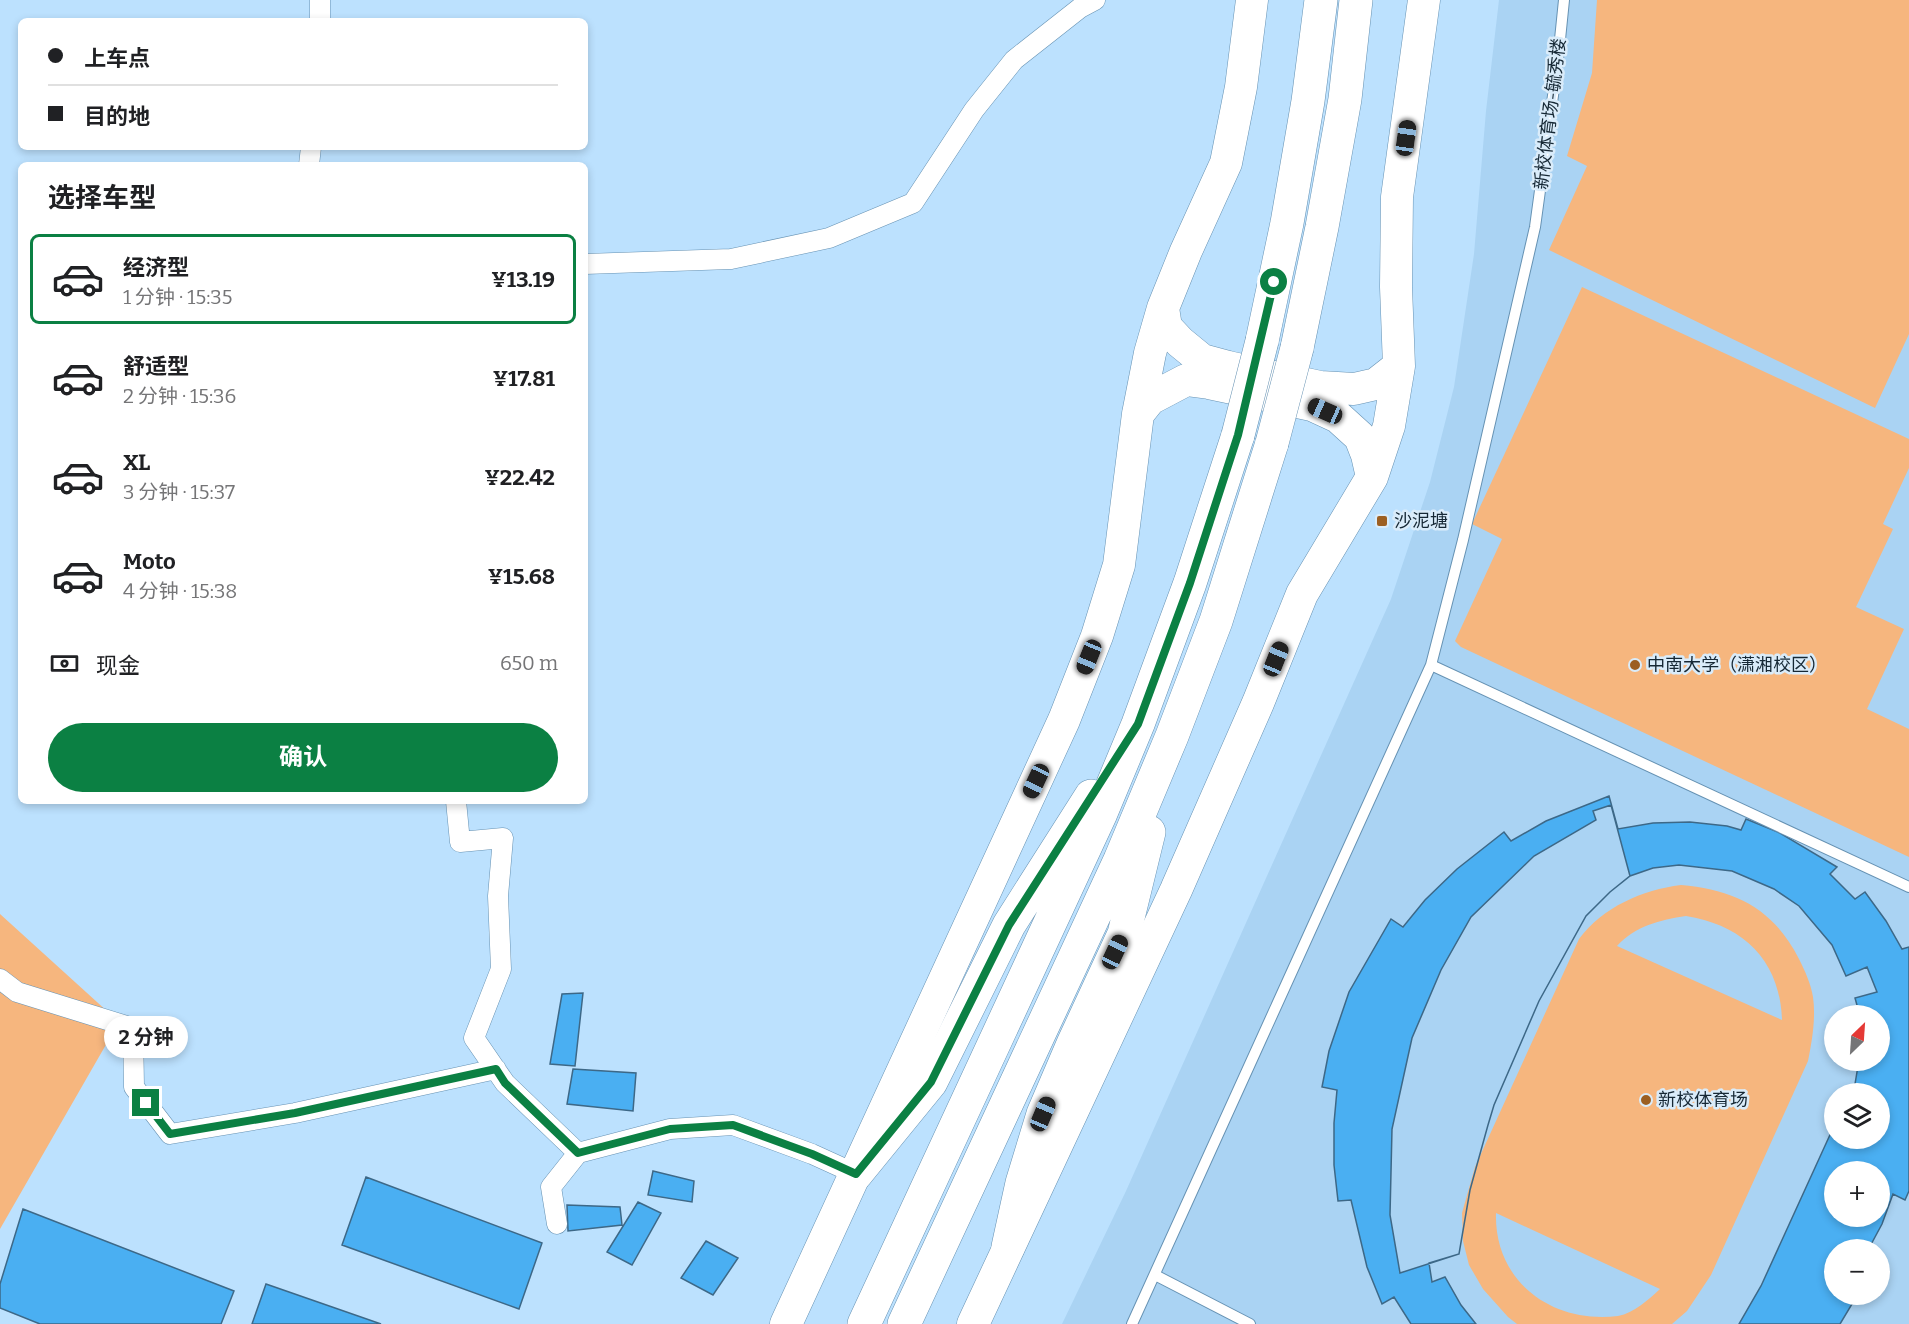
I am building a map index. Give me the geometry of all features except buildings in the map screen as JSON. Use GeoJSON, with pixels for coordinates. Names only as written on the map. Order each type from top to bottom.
{"type":"FeatureCollection","features":[{"type":"Feature","properties":{"kind":"highway"},"geometry":{"type":"LineString","coordinates":[[864,1324],[1083,853],[1138,724],[1190,583],[1238,435],[1262,341],[1291,201],[1308,101],[1321,0]]}},
{"type":"Feature","properties":{"kind":"highway"},"geometry":{"type":"LineString","coordinates":[[904,1324],[1120,860],[1172,736],[1216,621],[1272,443],[1297,348],[1345,99],[1356,0]]}},
{"type":"Feature","properties":{"kind":"highway"},"geometry":{"type":"LineString","coordinates":[[856,1174],[931,1082],[1009,925],[1138,724]]}},
{"type":"Feature","properties":{"kind":"highway"},"geometry":{"type":"LineString","coordinates":[[1008,1247],[1022,1183],[1043,1114],[1124,934],[1172,736]]}},
{"type":"Feature","properties":{"kind":"main road"},"geometry":{"type":"LineString","coordinates":[[786,1324],[1064,720],[1097,636],[1119,565],[1138,414],[1150,353],[1163,308],[1186,251],[1227,163],[1241,87],[1252,0]]}},
{"type":"Feature","properties":{"kind":"main road"},"geometry":{"type":"LineString","coordinates":[[977,1319],[1008,1247],[1176,890],[1258,703],[1302,594],[1372,477],[1389,426],[1399,366],[1396,287],[1397,197],[1424,0]]}},
{"type":"Feature","properties":{"kind":"main road"},"geometry":{"type":"LineString","coordinates":[[1163,308],[1166,327],[1180,342],[1203,360],[1228,368],[1320,387],[1354,389],[1376,384],[1399,366]]}},
{"type":"Feature","properties":{"kind":"main road"},"geometry":{"type":"LineString","coordinates":[[1138,414],[1150,399],[1186,380],[1312,405],[1338,417],[1360,437],[1372,477]]}},
{"type":"Feature","properties":{"kind":"street"},"geometry":{"type":"LineString","coordinates":[[320,0],[320,18]]}},
{"type":"Feature","properties":{"kind":"street"},"geometry":{"type":"LineString","coordinates":[[588,264],[731,259],[829,238],[913,203],[974,110],[1014,60],[1080,8],[1095,0]]}},
{"type":"Feature","properties":{"kind":"street"},"geometry":{"type":"LineString","coordinates":[[456,804],[460,842],[503,838],[498,896],[501,969],[474,1038],[505,1083],[578,1153]]}},
{"type":"Feature","properties":{"kind":"street"},"geometry":{"type":"LineString","coordinates":[[0,979],[17,992],[133,1028],[134,1087],[170,1134],[295,1113],[496,1069]]}},
{"type":"Feature","properties":{"kind":"street"},"geometry":{"type":"LineString","coordinates":[[557,1224],[551,1187],[578,1153],[670,1129],[733,1125],[812,1154],[856,1174]]}},
{"type":"Feature","properties":{"kind":"lane","name":"新校体育场-毓秀楼"},"geometry":{"type":"LineString","coordinates":[[1132,1324],[1431,665],[1535,227],[1564,0]]}},
{"type":"Feature","properties":{"kind":"lane"},"geometry":{"type":"LineString","coordinates":[[1431,665],[1909,887]]}},
{"type":"Feature","properties":{"kind":"lane"},"geometry":{"type":"LineString","coordinates":[[1155,1275],[1250,1324]]}},
{"type":"Feature","properties":{"kind":"shaded area","name":"中南大学（潇湘校区）"},"geometry":{"type":"Polygon","coordinates":[[[1499,0],[1909,0],[1909,1324],[1062,1324],[1126,1191],[1391,599],[1430,482],[1454,387],[1474,254],[1486,111],[1499,0]]]}},
{"type":"Feature","properties":{"kind":"shaded area"},"geometry":{"type":"Polygon","coordinates":[[[1597,0],[1909,0],[1909,334],[1875,408],[1549,250],[1587,166],[1567,156],[1592,73],[1597,0]]]}},
{"type":"Feature","properties":{"kind":"shaded area"},"geometry":{"type":"Polygon","coordinates":[[[1582,287],[1909,439],[1909,468],[1883,524],[1893,529],[1856,607],[1904,629],[1867,709],[1909,729],[1909,857],[1461,647],[1455,641],[1502,539],[1472,524],[1582,287]]]}},
{"type":"Feature","properties":{"kind":"shaded area"},"geometry":{"type":"Polygon","coordinates":[[[1681,885],[1735,897],[1764,914],[1789,941],[1812,992],[1814,1021],[1808,1061],[1711,1275],[1687,1311],[1672,1324],[1517,1324],[1483,1289],[1469,1265],[1463,1241],[1462,1213],[1475,1167],[1579,939],[1612,909],[1638,896],[1681,885]],[[1686,916],[1648,925],[1632,933],[1617,946],[1782,1020],[1780,999],[1774,980],[1766,963],[1755,949],[1741,937],[1725,928],[1686,916]],[[1496,1213],[1498,1237],[1505,1258],[1516,1277],[1531,1293],[1549,1305],[1570,1313],[1593,1317],[1618,1316],[1646,1302],[1660,1289],[1496,1213]]]}},
{"type":"Feature","properties":{"kind":"shaded area"},"geometry":{"type":"Polygon","coordinates":[[[0,914],[119,1022],[0,1229],[0,914]]]}},
{"type":"Feature","properties":{"kind":"place","name":"沙泥塘"},"geometry":{"type":"Point","coordinates":[1382,521]}},
{"type":"Feature","properties":{"kind":"place","name":"中南大学（潇湘校区）"},"geometry":{"type":"Point","coordinates":[1635,665]}},
{"type":"Feature","properties":{"kind":"place","name":"新校体育场"},"geometry":{"type":"Point","coordinates":[1646,1100]}},
{"type":"Feature","properties":{"kind":"route"},"geometry":{"type":"LineString","coordinates":[[146,1103],[170,1134],[295,1113],[496,1069],[505,1083],[578,1153],[670,1129],[733,1125],[812,1154],[856,1174],[931,1082],[1009,925],[1138,724],[1190,583],[1238,435],[1262,341],[1274,282]]}}]}
